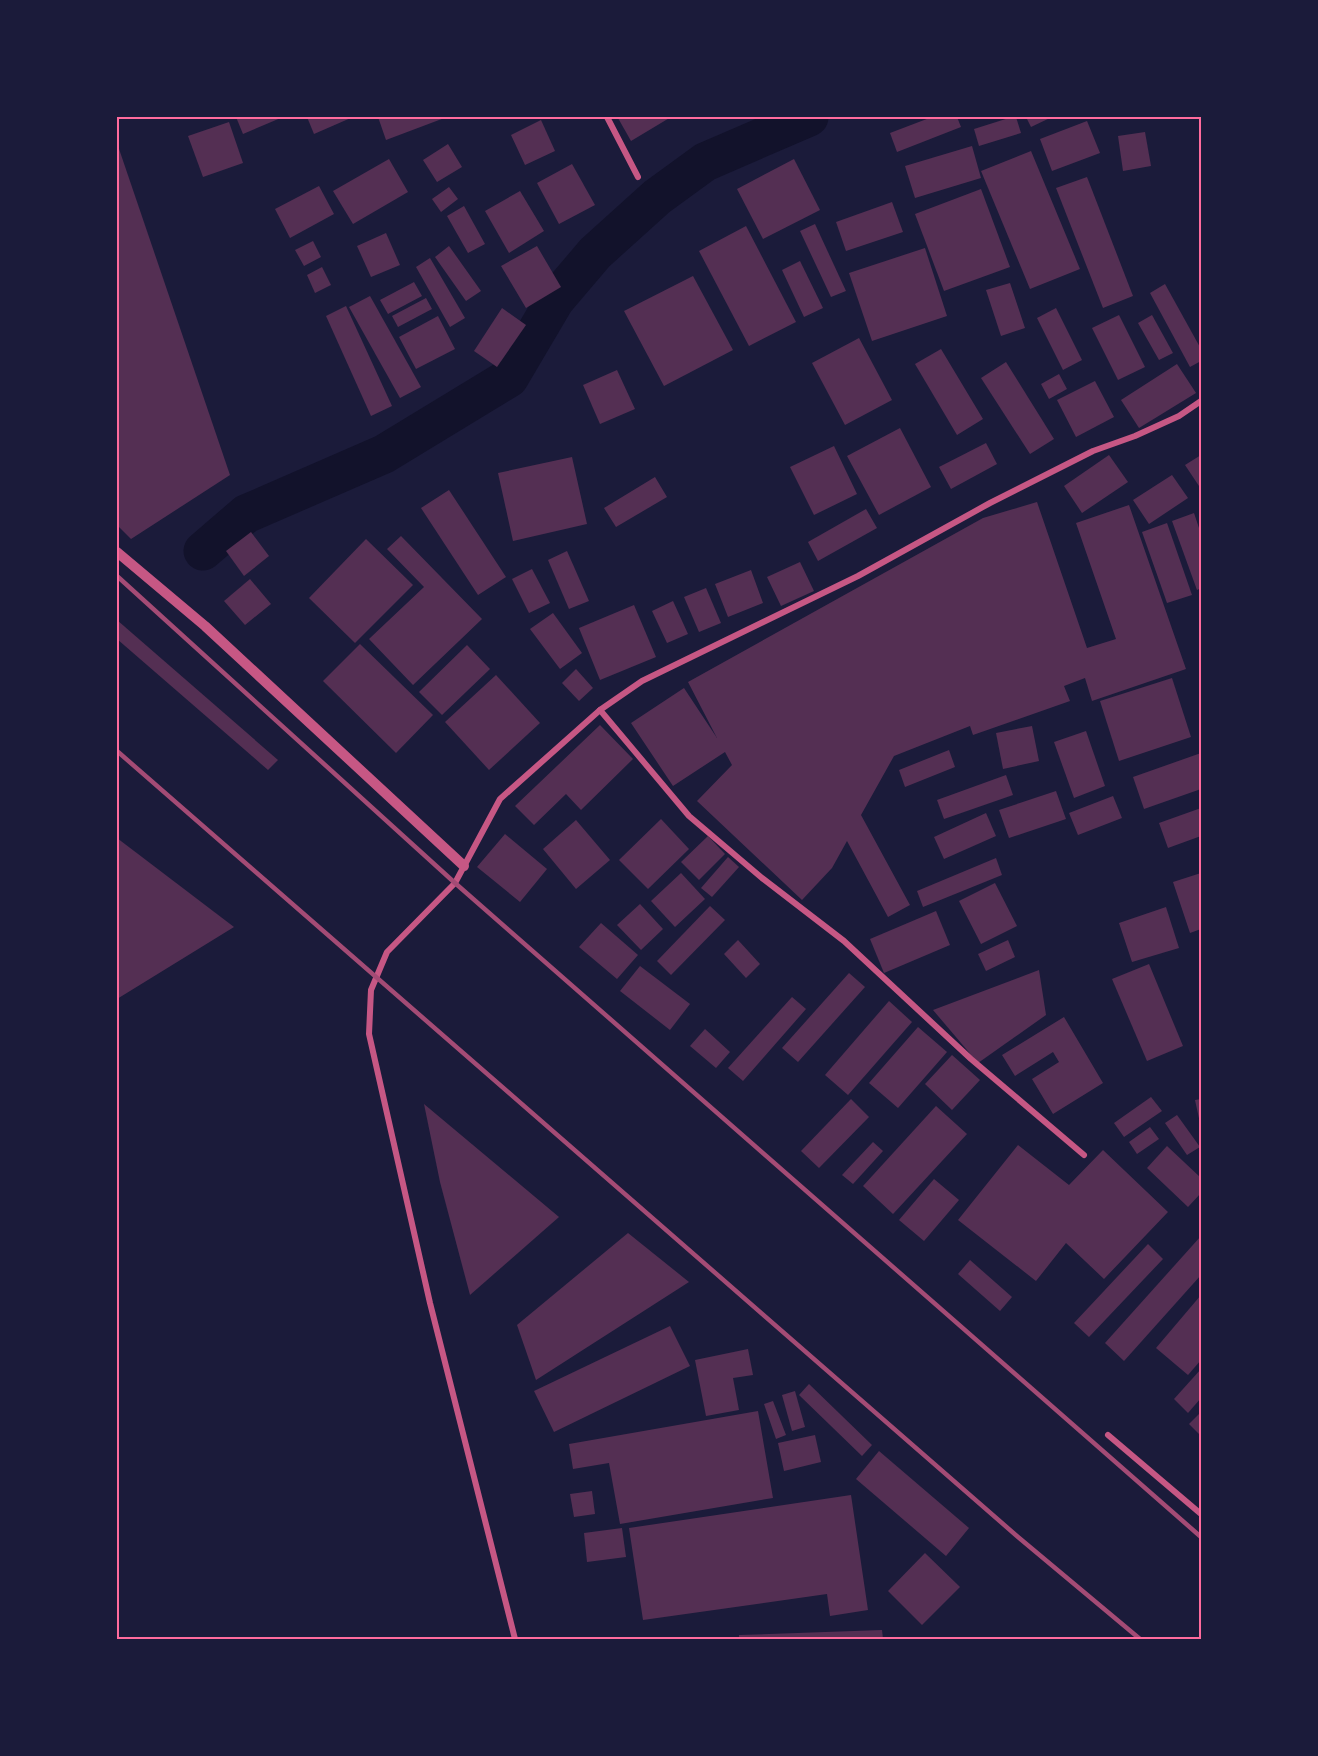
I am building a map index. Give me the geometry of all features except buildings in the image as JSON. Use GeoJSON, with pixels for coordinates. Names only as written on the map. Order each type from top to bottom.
{"type":"FeatureCollection","features":[{"type":"Feature","properties":{"kind":"street"},"geometry":{"type":"LineString","coordinates":[[607,117],[638,177]]}},
{"type":"Feature","properties":{"kind":"street"},"geometry":{"type":"LineString","coordinates":[[514,1639],[430,1303],[369,1034],[371,990],[387,952],[455,883],[500,800],[600,710],[642,681],[858,576],[990,503],[1093,451],[1170,420],[1201,401]]}},
{"type":"Feature","properties":{"kind":"street"},"geometry":{"type":"LineString","coordinates":[[117,552],[206,626],[464,866]]}},
{"type":"Feature","properties":{"kind":"street"},"geometry":{"type":"LineString","coordinates":[[600,710],[689,816],[762,878],[844,941],[971,1059],[1084,1155]]}},
{"type":"Feature","properties":{"kind":"street"},"geometry":{"type":"LineString","coordinates":[[1108,1435],[1201,1514]]}},
{"type":"Feature","properties":{"kind":"waterway"},"geometry":{"type":"LineString","coordinates":[[203,551],[246,514],[384,454],[509,378],[555,300],[595,253],[657,197],[705,162],[809,117]]}},
{"type":"Feature","properties":{"kind":"railway"},"geometry":{"type":"LineString","coordinates":[[117,576],[455,883],[1201,1537]]}},
{"type":"Feature","properties":{"kind":"railway"},"geometry":{"type":"LineString","coordinates":[[117,751],[1018,1537],[1140,1639]]}}]}
